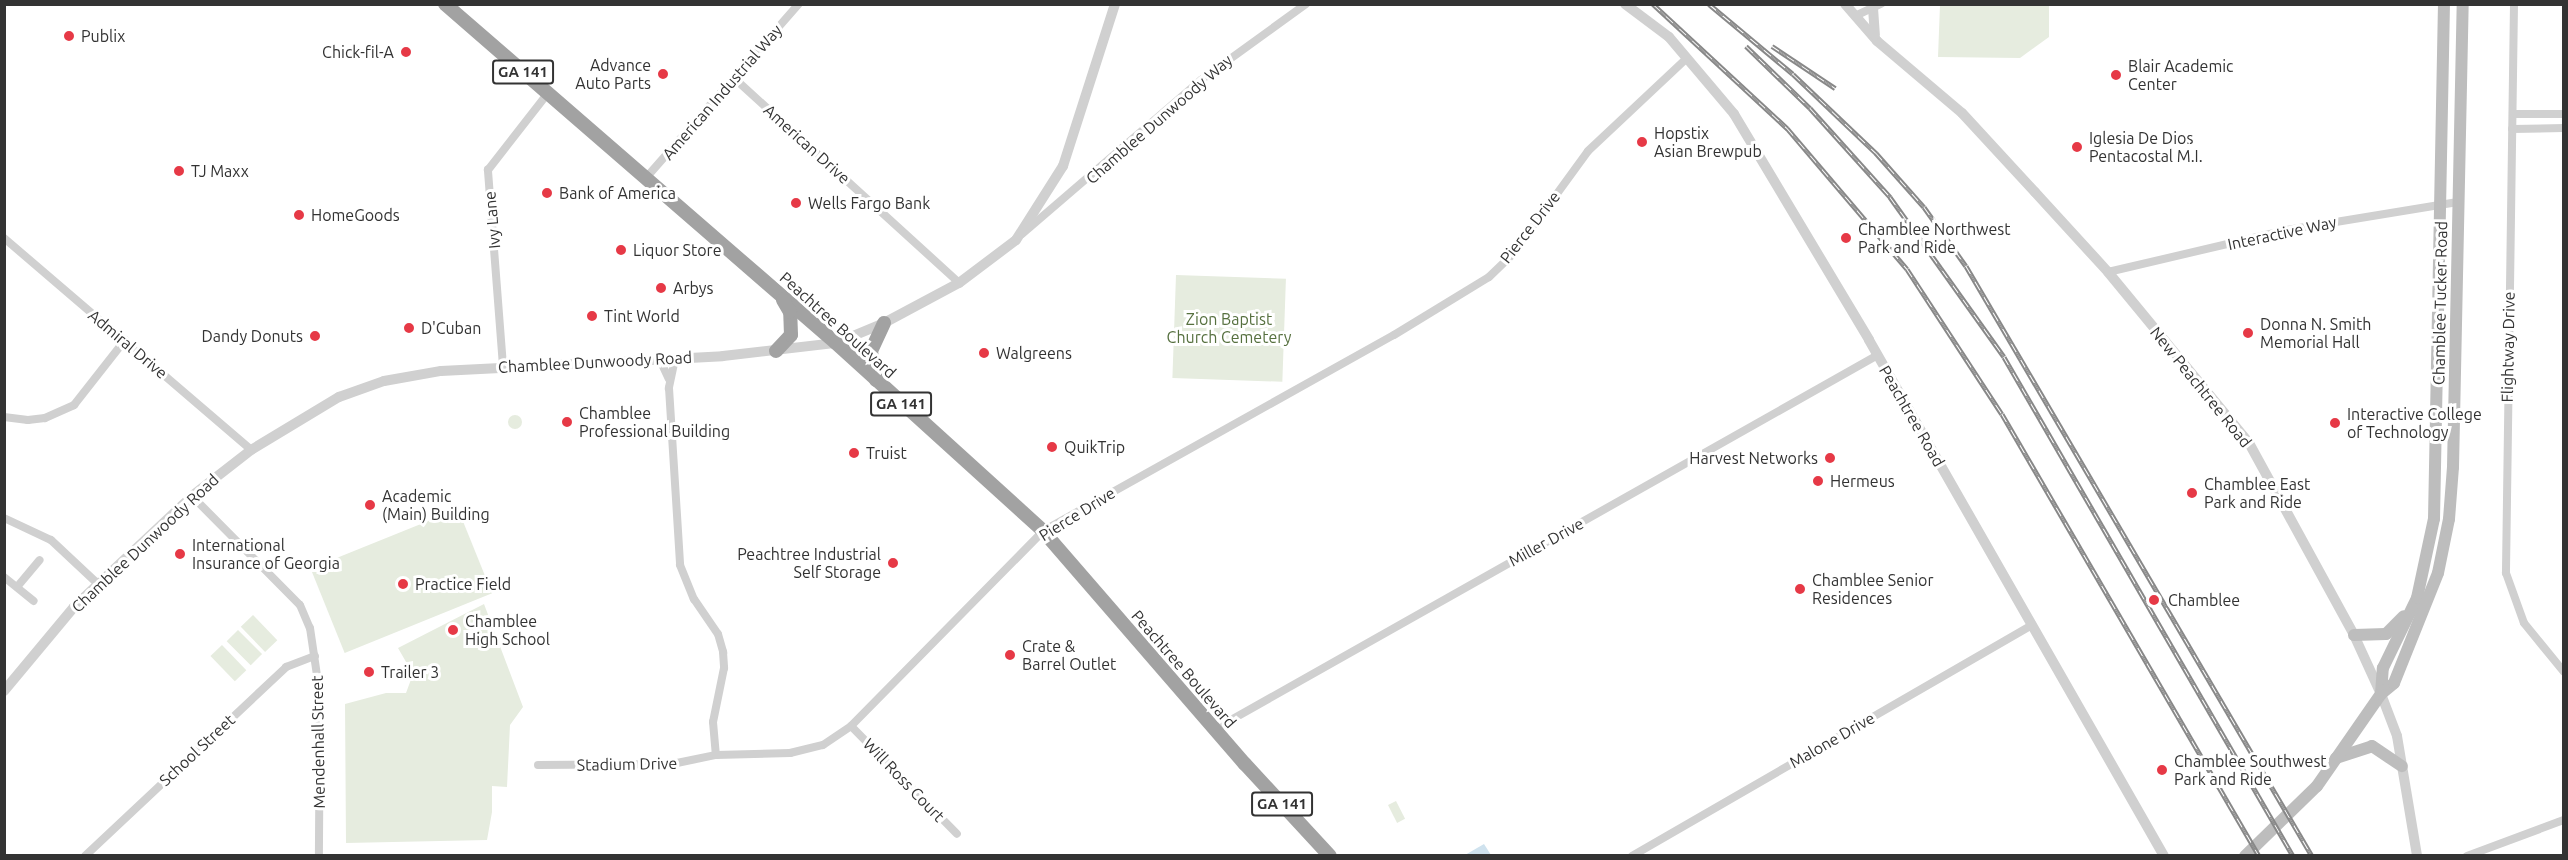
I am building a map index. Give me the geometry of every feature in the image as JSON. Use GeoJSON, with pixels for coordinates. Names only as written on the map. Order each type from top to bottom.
{"type":"FeatureCollection","features":[{"type":"Feature","properties":{"kind":"highway","name":"Peachtree Boulevard"},"geometry":{"type":"LineString","coordinates":[[446,4],[836,343],[1043,531],[1215,729],[1330,855]]}},
{"type":"Feature","properties":{"kind":"highway"},"geometry":{"type":"LineString","coordinates":[[776,351],[791,335],[788,306],[778,293]]}},
{"type":"Feature","properties":{"kind":"highway"},"geometry":{"type":"LineString","coordinates":[[876,381],[871,351],[884,323]]}},
{"type":"Feature","properties":{"kind":"main road","name":"Chamblee Tucker Road"},"geometry":{"type":"LineString","coordinates":[[2381,694],[2383,668],[2417,598],[2429,548],[2435,496],[2444,4]]}},
{"type":"Feature","properties":{"kind":"main road","name":"Chamblee Tucker Road"},"geometry":{"type":"LineString","coordinates":[[2245,855],[2317,786],[2381,694],[2394,683],[2420,624],[2438,573],[2449,519],[2463,4]]}},
{"type":"Feature","properties":{"kind":"main road"},"geometry":{"type":"LineString","coordinates":[[2355,635],[2386,634],[2417,598]]}},
{"type":"Feature","properties":{"kind":"main road"},"geometry":{"type":"LineString","coordinates":[[2335,758],[2372,746],[2402,766]]}},
{"type":"Feature","properties":{"kind":"street","name":"American Industrial Way"},"geometry":{"type":"LineString","coordinates":[[645,178],[799,4]]}},
{"type":"Feature","properties":{"kind":"street","name":"Chamblee Dunwoody Road"},"geometry":{"type":"LineString","coordinates":[[4,691],[74,607],[192,496],[251,450],[339,398],[384,381],[504,366],[675,359],[776,351],[836,343],[884,323],[960,283],[1016,240],[1063,166],[1115,4]]}},
{"type":"Feature","properties":{"kind":"street","name":"Chamblee Dunwoody Way"},"geometry":{"type":"LineString","coordinates":[[1016,240],[1108,163],[1201,80],[1306,4]]}},
{"type":"Feature","properties":{"kind":"street","name":"Peachtree Road"},"geometry":{"type":"LineString","coordinates":[[1624,4],[1669,37],[1734,114],[1878,355],[2164,855]]}},
{"type":"Feature","properties":{"kind":"street","name":"New Peachtree Road"},"geometry":{"type":"LineString","coordinates":[[1845,4],[1878,41],[1962,113],[2108,272],[2249,443],[2355,635],[2381,694],[2397,736],[2417,855]]}},
{"type":"Feature","properties":{"kind":"street","name":"Flightway Drive"},"geometry":{"type":"LineString","coordinates":[[2514,4],[2506,573],[2524,623],[2564,672]]}},
{"type":"Feature","properties":{"kind":"street"},"geometry":{"type":"LineString","coordinates":[[1856,16],[1877,6]]}},
{"type":"Feature","properties":{"kind":"street"},"geometry":{"type":"LineString","coordinates":[[1877,6],[1871,20],[1878,41]]}},
{"type":"Feature","properties":{"kind":"street","name":"Pierce Drive"},"geometry":{"type":"LineString","coordinates":[[716,755],[805,750],[823,745],[851,726],[1043,531],[1394,335],[1489,277],[1513,254],[1588,151],[1687,58]]}},
{"type":"Feature","properties":{"kind":"street","name":"American Drive"},"geometry":{"type":"LineString","coordinates":[[734,78],[960,283]]}},
{"type":"Feature","properties":{"kind":"street","name":"Ivy Lane"},"geometry":{"type":"LineString","coordinates":[[504,366],[488,170],[548,93]]}},
{"type":"Feature","properties":{"kind":"street"},"geometry":{"type":"LineString","coordinates":[[2513,114],[2564,114]]}},
{"type":"Feature","properties":{"kind":"street"},"geometry":{"type":"LineString","coordinates":[[2512,129],[2564,129]]}},
{"type":"Feature","properties":{"kind":"street","name":"Interactive Way"},"geometry":{"type":"LineString","coordinates":[[2108,272],[2287,230],[2458,202]]}},
{"type":"Feature","properties":{"kind":"street","name":"Admiral Drive"},"geometry":{"type":"LineString","coordinates":[[4,238],[251,450]]}},
{"type":"Feature","properties":{"kind":"street"},"geometry":{"type":"LineString","coordinates":[[4,417],[28,420],[45,418],[74,405],[125,340]]}},
{"type":"Feature","properties":{"kind":"street","name":"Miller Drive"},"geometry":{"type":"LineString","coordinates":[[1215,729],[1878,355]]}},
{"type":"Feature","properties":{"kind":"street"},"geometry":{"type":"LineString","coordinates":[[675,359],[669,379],[680,565],[694,599],[718,634],[723,652],[723,676],[713,722],[716,755]]}},
{"type":"Feature","properties":{"kind":"street"},"geometry":{"type":"LineString","coordinates":[[660,360],[669,379]]}},
{"type":"Feature","properties":{"kind":"street","name":"Mendenhall Street"},"geometry":{"type":"LineString","coordinates":[[192,496],[300,605],[310,628],[320,696],[319,855]]}},
{"type":"Feature","properties":{"kind":"street"},"geometry":{"type":"LineString","coordinates":[[4,518],[51,540],[98,584]]}},
{"type":"Feature","properties":{"kind":"street"},"geometry":{"type":"LineString","coordinates":[[17,587],[40,560]]}},
{"type":"Feature","properties":{"kind":"street"},"geometry":{"type":"LineString","coordinates":[[4,577],[34,601]]}},
{"type":"Feature","properties":{"kind":"street","name":"Malone Drive"},"geometry":{"type":"LineString","coordinates":[[1632,855],[2032,625]]}},
{"type":"Feature","properties":{"kind":"street","name":"School Street"},"geometry":{"type":"LineString","coordinates":[[85,855],[286,667],[315,656]]}},
{"type":"Feature","properties":{"kind":"street","name":"Will Ross Court"},"geometry":{"type":"LineString","coordinates":[[851,726],[957,834]]}},
{"type":"Feature","properties":{"kind":"street","name":"Stadium Drive"},"geometry":{"type":"LineString","coordinates":[[538,765],[641,765],[716,755]]}},
{"type":"Feature","properties":{"kind":"street"},"geometry":{"type":"LineString","coordinates":[[2467,855],[2564,820]]}},
{"type":"Feature","properties":{"kind":"green space"},"geometry":{"type":"Polygon","coordinates":[[[1940,5],[2049,5],[2049,37],[2020,58],[1938,57],[1940,5]]]}},
{"type":"Feature","properties":{"kind":"green space","name":"Zion Baptist Church Cemetery"},"geometry":{"type":"Polygon","coordinates":[[[1176,275],[1286,279],[1282,382],[1172,378],[1176,275]]]}},
{"type":"Feature","properties":{"kind":"green space"},"geometry":{"type":"Polygon","coordinates":[[[515,415],[520,417],[522,422],[520,427],[515,429],[510,427],[508,422],[510,417],[515,415]]]}},
{"type":"Feature","properties":{"kind":"green space","name":"Practice Field"},"geometry":{"type":"Polygon","coordinates":[[[458,509],[492,593],[345,653],[311,569],[458,509]]]}},
{"type":"Feature","properties":{"kind":"green space"},"geometry":{"type":"Polygon","coordinates":[[[484,604],[523,707],[510,725],[507,787],[492,786],[492,812],[487,840],[346,843],[345,704],[386,693],[406,693],[413,674],[398,648],[484,604]]]}},
{"type":"Feature","properties":{"kind":"green space"},"geometry":{"type":"Polygon","coordinates":[[[253,615],[277,640],[265,652],[241,627],[253,615]]]}},
{"type":"Feature","properties":{"kind":"green space"},"geometry":{"type":"Polygon","coordinates":[[[238,630],[262,654],[251,665],[227,641],[238,630]]]}},
{"type":"Feature","properties":{"kind":"green space"},"geometry":{"type":"Polygon","coordinates":[[[222,645],[246,670],[235,681],[210,656],[222,645]]]}},
{"type":"Feature","properties":{"kind":"green space"},"geometry":{"type":"Polygon","coordinates":[[[1396,801],[1405,819],[1397,823],[1388,805],[1396,801]]]}},
{"type":"Feature","properties":{"kind":"water"},"geometry":{"type":"Polygon","coordinates":[[[1484,844],[1491,855],[1465,855],[1484,844]]]}},
{"type":"Feature","properties":{"kind":"railway"},"geometry":{"type":"LineString","coordinates":[[1653,4],[1787,128],[1907,269],[2002,414],[2259,856]]}},
{"type":"Feature","properties":{"kind":"railway"},"geometry":{"type":"LineString","coordinates":[[1709,4],[1793,74],[1876,153],[1924,207],[1966,266],[2312,856]]}},
{"type":"Feature","properties":{"kind":"railway"},"geometry":{"type":"LineString","coordinates":[[1746,46],[1810,108],[1890,197],[2004,357],[2293,856]]}},
{"type":"Feature","properties":{"kind":"railway"},"geometry":{"type":"LineString","coordinates":[[1772,46],[1835,88]]}},
{"type":"Feature","properties":{"kind":"place","name":"Publix"},"geometry":{"type":"Point","coordinates":[69,36]}},
{"type":"Feature","properties":{"kind":"place","name":"Chick-fil-A"},"geometry":{"type":"Point","coordinates":[406,52]}},
{"type":"Feature","properties":{"kind":"place","name":"Advance Auto Parts"},"geometry":{"type":"Point","coordinates":[663,74]}},
{"type":"Feature","properties":{"kind":"place","name":"Blair Academic Center"},"geometry":{"type":"Point","coordinates":[2116,75]}},
{"type":"Feature","properties":{"kind":"place","name":"Hopstix Asian Brewpub"},"geometry":{"type":"Point","coordinates":[1642,142]}},
{"type":"Feature","properties":{"kind":"place","name":"Iglesia De Dios Pentacostal M.I."},"geometry":{"type":"Point","coordinates":[2077,147]}},
{"type":"Feature","properties":{"kind":"place","name":"TJ Maxx"},"geometry":{"type":"Point","coordinates":[179,171]}},
{"type":"Feature","properties":{"kind":"place","name":"Bank of America"},"geometry":{"type":"Point","coordinates":[547,193]}},
{"type":"Feature","properties":{"kind":"place","name":"Wells Fargo Bank"},"geometry":{"type":"Point","coordinates":[796,203]}},
{"type":"Feature","properties":{"kind":"place","name":"HomeGoods"},"geometry":{"type":"Point","coordinates":[299,215]}},
{"type":"Feature","properties":{"kind":"place","name":"Chamblee Northwest Park and Ride"},"geometry":{"type":"Point","coordinates":[1846,238]}},
{"type":"Feature","properties":{"kind":"place","name":"Liquor Store"},"geometry":{"type":"Point","coordinates":[621,250]}},
{"type":"Feature","properties":{"kind":"place","name":"Arbys"},"geometry":{"type":"Point","coordinates":[661,288]}},
{"type":"Feature","properties":{"kind":"place","name":"Tint World"},"geometry":{"type":"Point","coordinates":[592,316]}},
{"type":"Feature","properties":{"kind":"place","name":"D'Cuban"},"geometry":{"type":"Point","coordinates":[409,328]}},
{"type":"Feature","properties":{"kind":"place","name":"Donna N. Smith Memorial Hall"},"geometry":{"type":"Point","coordinates":[2248,333]}},
{"type":"Feature","properties":{"kind":"place","name":"Dandy Donuts"},"geometry":{"type":"Point","coordinates":[315,336]}},
{"type":"Feature","properties":{"kind":"place","name":"Walgreens"},"geometry":{"type":"Point","coordinates":[984,353]}},
{"type":"Feature","properties":{"kind":"place","name":"Chamblee Professional Building"},"geometry":{"type":"Point","coordinates":[567,422]}},
{"type":"Feature","properties":{"kind":"place","name":"Interactive College of Technology"},"geometry":{"type":"Point","coordinates":[2335,423]}},
{"type":"Feature","properties":{"kind":"place","name":"QuikTrip"},"geometry":{"type":"Point","coordinates":[1052,447]}},
{"type":"Feature","properties":{"kind":"place","name":"Truist"},"geometry":{"type":"Point","coordinates":[854,453]}},
{"type":"Feature","properties":{"kind":"place","name":"Harvest Networks"},"geometry":{"type":"Point","coordinates":[1830,458]}},
{"type":"Feature","properties":{"kind":"place","name":"Hermeus"},"geometry":{"type":"Point","coordinates":[1818,481]}},
{"type":"Feature","properties":{"kind":"place","name":"Chamblee East Park and Ride"},"geometry":{"type":"Point","coordinates":[2192,493]}},
{"type":"Feature","properties":{"kind":"place","name":"Academic (Main) Building"},"geometry":{"type":"Point","coordinates":[370,505]}},
{"type":"Feature","properties":{"kind":"place","name":"International Insurance of Georgia"},"geometry":{"type":"Point","coordinates":[180,554]}},
{"type":"Feature","properties":{"kind":"place","name":"Peachtree Industrial Self Storage"},"geometry":{"type":"Point","coordinates":[893,563]}},
{"type":"Feature","properties":{"kind":"place","name":"Practice Field"},"geometry":{"type":"Point","coordinates":[403,584]}},
{"type":"Feature","properties":{"kind":"place","name":"Chamblee Senior Residences"},"geometry":{"type":"Point","coordinates":[1800,589]}},
{"type":"Feature","properties":{"kind":"place","name":"Chamblee"},"geometry":{"type":"Point","coordinates":[2154,600]}},
{"type":"Feature","properties":{"kind":"place","name":"Chamblee High School"},"geometry":{"type":"Point","coordinates":[453,630]}},
{"type":"Feature","properties":{"kind":"place","name":"Crate & Barrel Outlet"},"geometry":{"type":"Point","coordinates":[1010,655]}},
{"type":"Feature","properties":{"kind":"place","name":"Trailer 3"},"geometry":{"type":"Point","coordinates":[369,672]}},
{"type":"Feature","properties":{"kind":"place","name":"Chamblee Southwest Park and Ride"},"geometry":{"type":"Point","coordinates":[2162,770]}}]}
